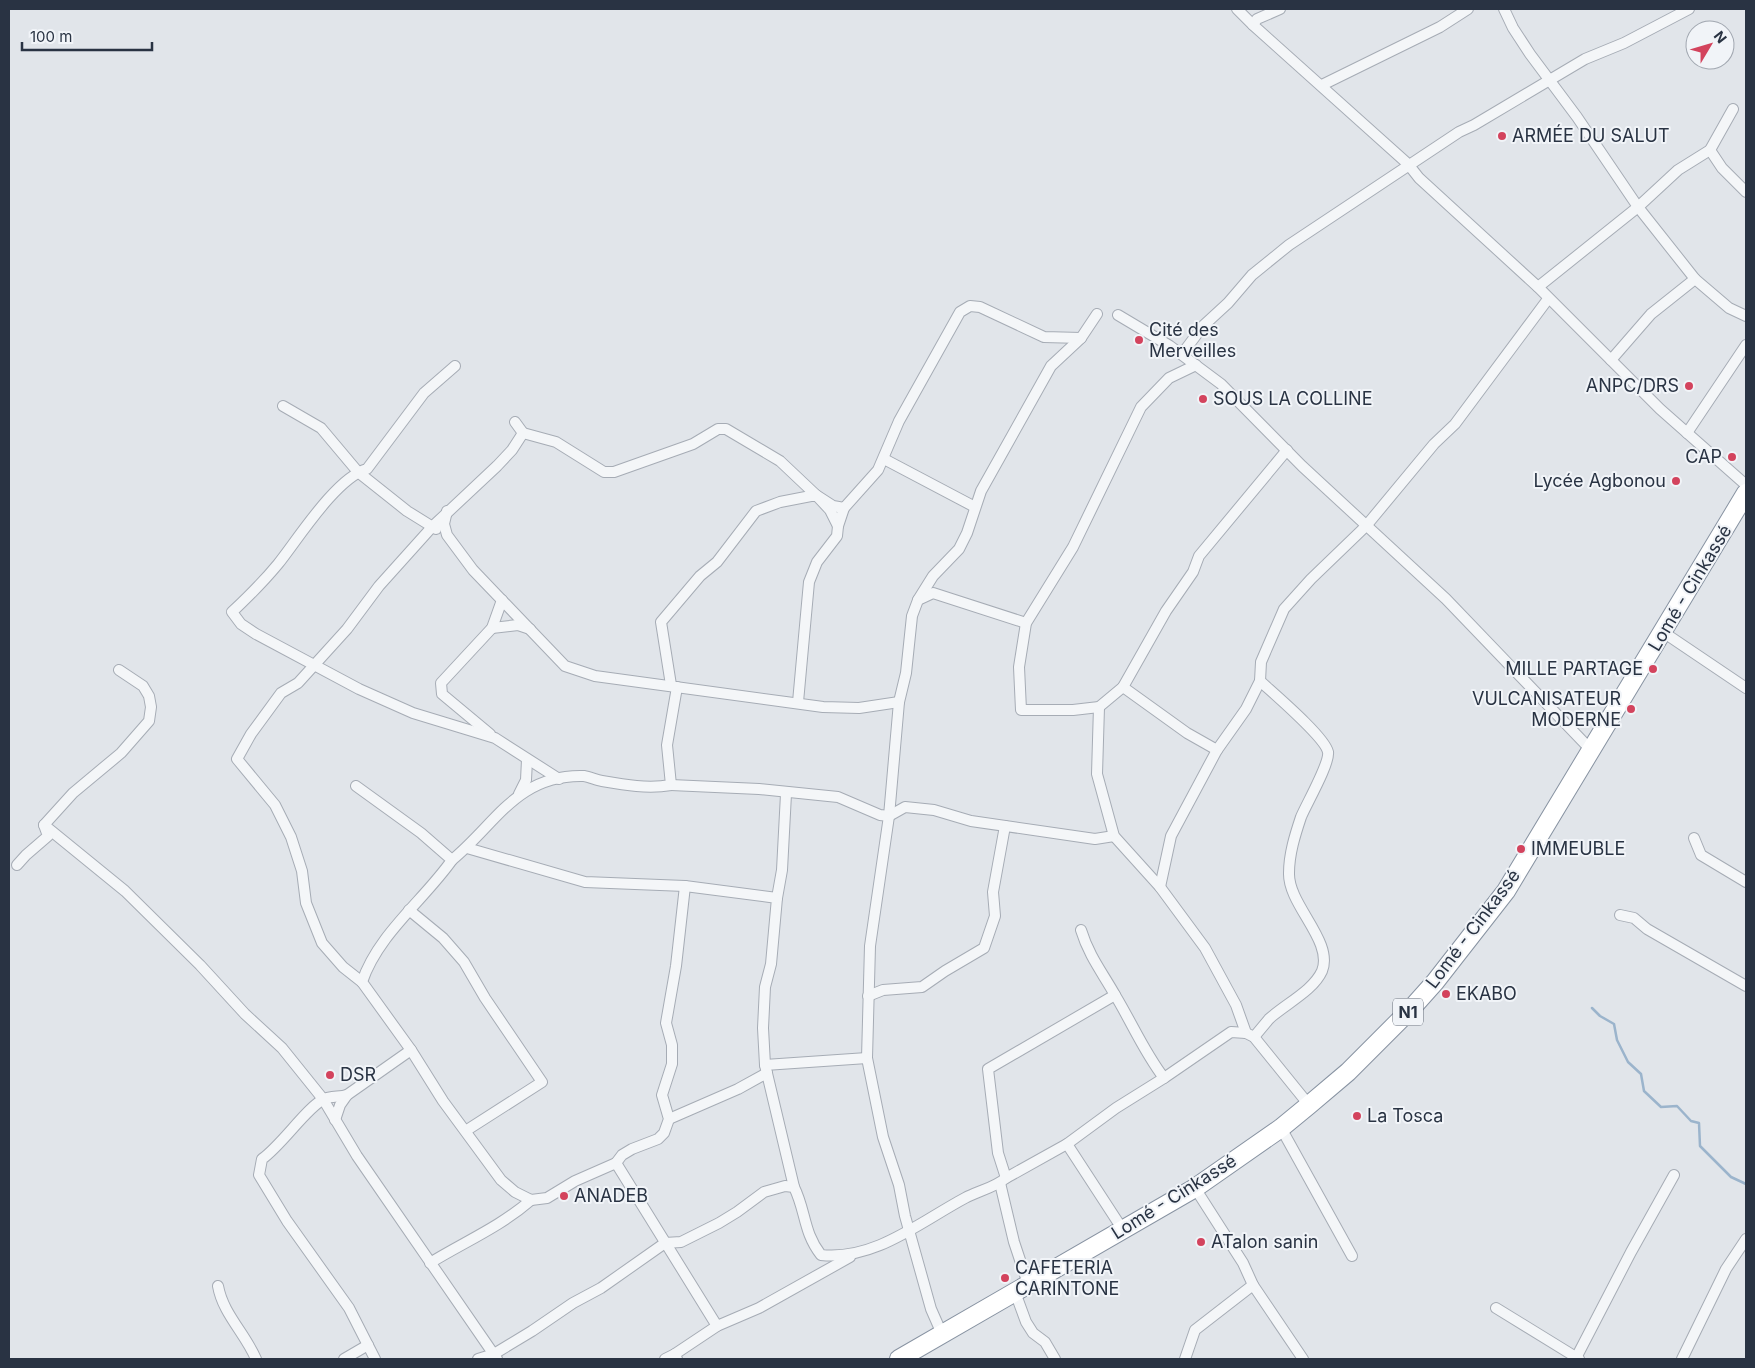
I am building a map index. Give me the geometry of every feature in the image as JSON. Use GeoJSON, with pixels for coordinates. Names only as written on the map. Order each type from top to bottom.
{"type":"FeatureCollection","features":[{"type":"Feature","properties":{"kind":"highway","name":"Lomé - Cinkassé"},"geometry":{"type":"LineString","coordinates":[[899,1359],[1195,1188],[1281,1128],[1348,1072],[1435,982],[1506,891],[1746,493]]}},
{"type":"Feature","properties":{"kind":"street"},"geometry":{"type":"LineString","coordinates":[[1237,9],[1252,25],[1322,85],[1328,94],[1408,164],[1419,178],[1538,288],[1687,433],[1746,485]]}},
{"type":"Feature","properties":{"kind":"street"},"geometry":{"type":"LineString","coordinates":[[1252,25],[1257,20],[1280,9]]}},
{"type":"Feature","properties":{"kind":"street"},"geometry":{"type":"LineString","coordinates":[[1322,85],[1440,27],[1468,9]]}},
{"type":"Feature","properties":{"kind":"street"},"geometry":{"type":"LineString","coordinates":[[1504,9],[1522,41],[1638,207],[1696,279],[1729,308],[1746,316]]}},
{"type":"Feature","properties":{"kind":"street"},"geometry":{"type":"LineString","coordinates":[[1182,354],[1203,326],[1260,269],[1289,245],[1408,164],[1428,155],[1459,132],[1550,81],[1584,59],[1624,43],[1689,9]]}},
{"type":"Feature","properties":{"kind":"street"},"geometry":{"type":"LineString","coordinates":[[1538,288],[1638,207],[1678,170],[1710,150],[1733,109]]}},
{"type":"Feature","properties":{"kind":"street"},"geometry":{"type":"LineString","coordinates":[[1710,150],[1722,168],[1746,192]]}},
{"type":"Feature","properties":{"kind":"street"},"geometry":{"type":"LineString","coordinates":[[1612,360],[1651,314],[1696,279]]}},
{"type":"Feature","properties":{"kind":"street"},"geometry":{"type":"LineString","coordinates":[[1160,887],[1171,836],[1217,750],[1246,709],[1260,682],[1260,662],[1284,609],[1311,579],[1366,526],[1434,444],[1455,424],[1548,299]]}},
{"type":"Feature","properties":{"kind":"street"},"geometry":{"type":"LineString","coordinates":[[798,702],[809,582],[817,562],[837,536],[844,508],[878,470],[899,421],[960,312],[970,306],[980,308],[1044,337],[1081,338]]}},
{"type":"Feature","properties":{"kind":"street"},"geometry":{"type":"LineString","coordinates":[[942,1334],[931,1309],[899,1185],[883,1137],[867,1058],[870,946],[889,816],[899,702],[906,673],[912,616],[918,600],[933,576],[958,549],[967,533],[974,506],[1051,366],[1081,338],[1097,314]]}},
{"type":"Feature","properties":{"kind":"street"},"geometry":{"type":"LineString","coordinates":[[1118,315],[1182,354],[1221,384],[1366,526],[1446,599],[1592,750]]}},
{"type":"Feature","properties":{"kind":"street"},"geometry":{"type":"LineString","coordinates":[[1687,433],[1746,345]]}},
{"type":"Feature","properties":{"kind":"street"},"geometry":{"type":"LineString","coordinates":[[1196,365],[1169,378],[1142,407],[1072,547],[1026,623],[1019,667],[1021,710],[1073,710],[1099,707],[1123,687],[1166,611],[1193,572],[1198,556],[1287,450]]}},
{"type":"Feature","properties":{"kind":"street"},"geometry":{"type":"LineString","coordinates":[[455,366],[424,393],[367,469],[358,472],[337,492],[305,528],[277,565],[232,612],[241,624],[256,634],[359,688],[413,713],[495,738]]}},
{"type":"Feature","properties":{"kind":"street"},"geometry":{"type":"LineString","coordinates":[[283,406],[321,428],[358,472],[407,511],[448,535]]}},
{"type":"Feature","properties":{"kind":"street"},"geometry":{"type":"LineString","coordinates":[[515,422],[523,433],[556,442],[604,472],[614,472],[693,444],[718,430],[726,429],[780,460],[830,510],[838,526]]}},
{"type":"Feature","properties":{"kind":"street"},"geometry":{"type":"LineString","coordinates":[[523,433],[512,450],[497,466],[447,510],[379,586],[347,629],[314,665],[298,682],[281,693],[251,734],[237,759],[275,805],[291,837],[302,871],[306,903],[322,944],[344,967],[362,982],[411,1050],[443,1101],[501,1180],[515,1192],[531,1200],[547,1198],[575,1181],[616,1163],[622,1155],[658,1139],[664,1133],[669,1119],[662,1095],[672,1064],[672,1045],[666,1030],[666,1023],[676,966],[685,886]]}},
{"type":"Feature","properties":{"kind":"street"},"geometry":{"type":"LineString","coordinates":[[884,459],[974,506]]}},
{"type":"Feature","properties":{"kind":"street"},"geometry":{"type":"LineString","coordinates":[[671,785],[667,745],[674,686],[661,622],[700,576],[717,562],[756,511],[780,502],[816,495],[833,506],[844,508]]}},
{"type":"Feature","properties":{"kind":"street"},"geometry":{"type":"LineString","coordinates":[[447,510],[444,524],[448,535],[473,570],[565,666],[595,676],[798,702],[823,707],[859,708],[899,702]]}},
{"type":"Feature","properties":{"kind":"street"},"geometry":{"type":"LineString","coordinates":[[918,600],[933,593],[1026,623]]}},
{"type":"Feature","properties":{"kind":"street"},"geometry":{"type":"LineString","coordinates":[[502,600],[492,628],[441,683],[442,694],[495,738],[558,779]]}},
{"type":"Feature","properties":{"kind":"street"},"geometry":{"type":"LineString","coordinates":[[492,628],[518,625],[531,629]]}},
{"type":"Feature","properties":{"kind":"street"},"geometry":{"type":"LineString","coordinates":[[1663,632],[1746,688]]}},
{"type":"Feature","properties":{"kind":"street"},"geometry":{"type":"LineString","coordinates":[[44,825],[73,793],[121,753],[149,721],[151,707],[149,696],[143,686],[119,670]]}},
{"type":"Feature","properties":{"kind":"street"},"geometry":{"type":"LineString","coordinates":[[665,1359],[676,1357],[717,1326],[759,1308],[798,1284],[853,1255],[910,1230],[965,1198],[1003,1181],[1067,1144],[1116,1108],[1231,1032],[1250,1035],[1317,979],[1322,970],[1324,957],[1321,946],[1301,910],[1289,883],[1289,876],[1291,852],[1301,818],[1320,774],[1327,764],[1328,754],[1326,746],[1313,732],[1260,682]]}},
{"type":"Feature","properties":{"kind":"street"},"geometry":{"type":"LineString","coordinates":[[1123,687],[1187,733],[1217,750]]}},
{"type":"Feature","properties":{"kind":"street"},"geometry":{"type":"LineString","coordinates":[[1099,707],[1098,774],[1114,836],[1160,887],[1205,948],[1250,1035],[1309,1105]]}},
{"type":"Feature","properties":{"kind":"street"},"geometry":{"type":"LineString","coordinates":[[362,982],[367,969],[410,910],[452,860],[467,848],[494,817],[519,794],[526,780],[527,760]]}},
{"type":"Feature","properties":{"kind":"street"},"geometry":{"type":"LineString","coordinates":[[519,794],[558,779],[584,776],[654,788],[671,785],[758,789],[786,794],[838,798],[880,815],[889,816],[905,807],[934,810],[972,821],[1095,839],[1114,836]]}},
{"type":"Feature","properties":{"kind":"street"},"geometry":{"type":"LineString","coordinates":[[356,786],[421,832],[452,860]]}},
{"type":"Feature","properties":{"kind":"street"},"geometry":{"type":"LineString","coordinates":[[786,794],[782,870],[777,898],[771,964],[765,987],[766,1069],[807,1234],[821,1255],[853,1255]]}},
{"type":"Feature","properties":{"kind":"street"},"geometry":{"type":"LineString","coordinates":[[17,865],[26,854],[48,836],[44,825]]}},
{"type":"Feature","properties":{"kind":"street"},"geometry":{"type":"LineString","coordinates":[[44,825],[125,891],[152,916],[245,1014],[282,1048],[324,1099],[357,1156],[495,1357]]}},
{"type":"Feature","properties":{"kind":"street"},"geometry":{"type":"LineString","coordinates":[[868,996],[883,990],[922,987],[984,948],[995,916],[993,892],[1005,826]]}},
{"type":"Feature","properties":{"kind":"street"},"geometry":{"type":"LineString","coordinates":[[1694,838],[1701,855],[1746,882]]}},
{"type":"Feature","properties":{"kind":"street"},"geometry":{"type":"LineString","coordinates":[[467,848],[585,882],[685,886],[777,898]]}},
{"type":"Feature","properties":{"kind":"street"},"geometry":{"type":"LineString","coordinates":[[410,910],[443,938],[464,962],[485,998],[542,1082],[466,1130]]}},
{"type":"Feature","properties":{"kind":"street"},"geometry":{"type":"LineString","coordinates":[[1620,915],[1634,918],[1646,929],[1746,986]]}},
{"type":"Feature","properties":{"kind":"street"},"geometry":{"type":"LineString","coordinates":[[1081,930],[1087,952],[1115,995],[1143,1047],[1164,1078]]}},
{"type":"Feature","properties":{"kind":"street"},"geometry":{"type":"LineString","coordinates":[[1055,1359],[1045,1342],[1033,1334],[1026,1322],[998,1153],[988,1068],[1115,995]]}},
{"type":"Feature","properties":{"kind":"street"},"geometry":{"type":"LineString","coordinates":[[375,1359],[349,1308],[287,1221],[259,1175],[262,1159],[273,1152],[324,1099],[347,1094],[411,1050]]}},
{"type":"Feature","properties":{"kind":"street"},"geometry":{"type":"LineString","coordinates":[[669,1119],[738,1089],[766,1069],[867,1058]]}},
{"type":"Feature","properties":{"kind":"street"},"geometry":{"type":"LineString","coordinates":[[335,1120],[340,1105],[347,1094]]}},
{"type":"Feature","properties":{"kind":"street"},"geometry":{"type":"LineString","coordinates":[[1281,1128],[1352,1256]]}},
{"type":"Feature","properties":{"kind":"street"},"geometry":{"type":"LineString","coordinates":[[1067,1144],[1123,1230]]}},
{"type":"Feature","properties":{"kind":"street"},"geometry":{"type":"LineString","coordinates":[[616,1163],[717,1326]]}},
{"type":"Feature","properties":{"kind":"street"},"geometry":{"type":"LineString","coordinates":[[1496,1308],[1578,1359],[1631,1252],[1674,1175]]}},
{"type":"Feature","properties":{"kind":"street"},"geometry":{"type":"LineString","coordinates":[[478,1359],[495,1357],[573,1303],[601,1288],[665,1243],[681,1242],[719,1223],[764,1192],[785,1186],[794,1187]]}},
{"type":"Feature","properties":{"kind":"street"},"geometry":{"type":"LineString","coordinates":[[1195,1188],[1243,1263],[1253,1285],[1303,1359]]}},
{"type":"Feature","properties":{"kind":"street"},"geometry":{"type":"LineString","coordinates":[[430,1263],[469,1243],[518,1212],[531,1200]]}},
{"type":"Feature","properties":{"kind":"street"},"geometry":{"type":"LineString","coordinates":[[1682,1359],[1726,1269],[1746,1239]]}},
{"type":"Feature","properties":{"kind":"street"},"geometry":{"type":"LineString","coordinates":[[1185,1359],[1195,1330],[1253,1285]]}},
{"type":"Feature","properties":{"kind":"street"},"geometry":{"type":"LineString","coordinates":[[218,1286],[226,1310],[243,1334],[256,1359]]}},
{"type":"Feature","properties":{"kind":"street"},"geometry":{"type":"LineString","coordinates":[[344,1359],[368,1345]]}},
{"type":"Feature","properties":{"kind":"waterway"},"geometry":{"type":"LineString","coordinates":[[1592,1008],[1600,1016],[1614,1024],[1617,1040],[1628,1062],[1641,1074],[1644,1091],[1661,1107],[1677,1106],[1691,1121],[1699,1123],[1700,1146],[1731,1177],[1746,1184]]}},
{"type":"Feature","properties":{"kind":"place","name":"ARMÉE DU SALUT"},"geometry":{"type":"Point","coordinates":[1502,136]}},
{"type":"Feature","properties":{"kind":"place","name":"Cité des Merveilles"},"geometry":{"type":"Point","coordinates":[1139,340]}},
{"type":"Feature","properties":{"kind":"place","name":"ANPC/DRS"},"geometry":{"type":"Point","coordinates":[1689,386]}},
{"type":"Feature","properties":{"kind":"place","name":"SOUS LA COLLINE"},"geometry":{"type":"Point","coordinates":[1203,399]}},
{"type":"Feature","properties":{"kind":"place","name":"CAP"},"geometry":{"type":"Point","coordinates":[1732,457]}},
{"type":"Feature","properties":{"kind":"place","name":"Lycée Agbonou"},"geometry":{"type":"Point","coordinates":[1676,481]}},
{"type":"Feature","properties":{"kind":"place","name":"MILLE PARTAGE"},"geometry":{"type":"Point","coordinates":[1653,669]}},
{"type":"Feature","properties":{"kind":"place","name":"VULCANISATEUR MODERNE"},"geometry":{"type":"Point","coordinates":[1631,709]}},
{"type":"Feature","properties":{"kind":"place","name":"IMMEUBLE"},"geometry":{"type":"Point","coordinates":[1521,849]}},
{"type":"Feature","properties":{"kind":"place","name":"EKABO"},"geometry":{"type":"Point","coordinates":[1446,994]}},
{"type":"Feature","properties":{"kind":"place","name":"DSR"},"geometry":{"type":"Point","coordinates":[330,1075]}},
{"type":"Feature","properties":{"kind":"place","name":"La Tosca"},"geometry":{"type":"Point","coordinates":[1357,1116]}},
{"type":"Feature","properties":{"kind":"place","name":"ANADEB"},"geometry":{"type":"Point","coordinates":[564,1196]}},
{"type":"Feature","properties":{"kind":"place","name":"ATalon sanin"},"geometry":{"type":"Point","coordinates":[1201,1242]}},
{"type":"Feature","properties":{"kind":"place","name":"CAFETERIA CARINTONE"},"geometry":{"type":"Point","coordinates":[1005,1278]}}]}
